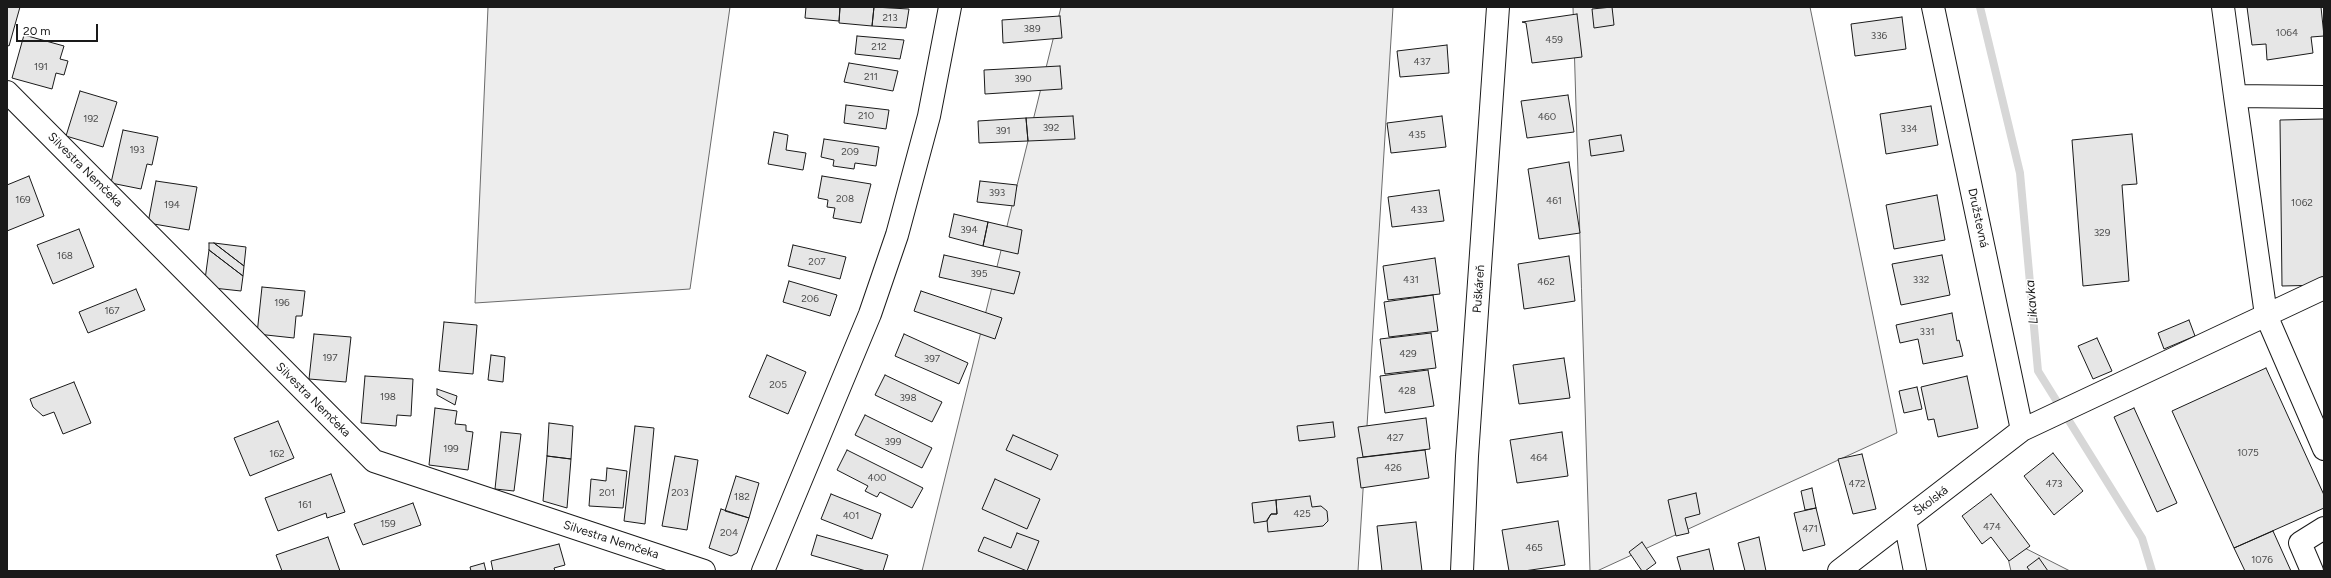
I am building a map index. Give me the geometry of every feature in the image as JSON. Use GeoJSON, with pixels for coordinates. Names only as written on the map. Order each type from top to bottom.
{"type":"FeatureCollection","features":[{"type":"Feature","properties":{"kind":"street"},"geometry":{"type":"LineString","coordinates":[[763,571],[867,321],[897,235],[930,116],[950,7]]}},
{"type":"Feature","properties":{"kind":"street","name":"Puškáreň"},"geometry":{"type":"LineString","coordinates":[[1462,571],[1468,456],[1498,7]]}},
{"type":"Feature","properties":{"kind":"street","name":"Družstevná"},"geometry":{"type":"LineString","coordinates":[[1933,7],[2022,430]]}},
{"type":"Feature","properties":{"kind":"street"},"geometry":{"type":"LineString","coordinates":[[2223,7],[2266,315],[2324,449]]}},
{"type":"Feature","properties":{"kind":"street","name":"Silvestra Nemčeka"},"geometry":{"type":"LineString","coordinates":[[7,92],[374,461],[704,571]]}},
{"type":"Feature","properties":{"kind":"street"},"geometry":{"type":"LineString","coordinates":[[2235,96],[2324,97]]}},
{"type":"Feature","properties":{"kind":"street","name":"Školská"},"geometry":{"type":"LineString","coordinates":[[1839,571],[2022,430],[2324,288]]}},
{"type":"Feature","properties":{"kind":"street"},"geometry":{"type":"LineString","coordinates":[[1905,521],[1915,571]]}},
{"type":"Feature","properties":{"kind":"street"},"geometry":{"type":"LineString","coordinates":[[2312,571],[2300,543],[2324,528]]}},
{"type":"Feature","properties":{"kind":"shaded area"},"geometry":{"type":"Polygon","coordinates":[[[488,7],[730,7],[690,289],[475,303],[488,7]]]}},
{"type":"Feature","properties":{"kind":"shaded area"},"geometry":{"type":"Polygon","coordinates":[[[1061,7],[1393,7],[1358,571],[922,571],[1061,7]]]}},
{"type":"Feature","properties":{"kind":"shaded area"},"geometry":{"type":"Polygon","coordinates":[[[1573,7],[1810,7],[1897,433],[1597,571],[1590,571],[1573,7]]]}},
{"type":"Feature","properties":{"kind":"shaded area"},"geometry":{"type":"Polygon","coordinates":[[[2003,537],[2070,571],[2011,571],[2003,537]]]}},
{"type":"Feature","properties":{"kind":"building"},"geometry":{"type":"Polygon","coordinates":[[[7,7],[20,7],[9,46],[7,45],[7,7]]]}},
{"type":"Feature","properties":{"kind":"building"},"geometry":{"type":"Polygon","coordinates":[[[806,7],[840,7],[839,21],[805,18],[806,7]]]}},
{"type":"Feature","properties":{"kind":"building"},"geometry":{"type":"Polygon","coordinates":[[[840,7],[874,7],[872,26],[839,23],[840,7]]]}},
{"type":"Feature","properties":{"kind":"building"},"geometry":{"type":"Polygon","coordinates":[[[874,7],[909,9],[906,28],[872,26],[874,7]]]}},
{"type":"Feature","properties":{"kind":"building"},"geometry":{"type":"Polygon","coordinates":[[[1612,7],[1614,25],[1594,28],[1592,9],[1612,7]]]}},
{"type":"Feature","properties":{"kind":"building"},"geometry":{"type":"Polygon","coordinates":[[[2247,7],[2321,7],[2324,36],[2311,37],[2313,53],[2267,60],[2266,44],[2252,45],[2247,7]]]}},
{"type":"Feature","properties":{"kind":"building"},"geometry":{"type":"Polygon","coordinates":[[[1577,14],[1582,57],[1532,63],[1526,23],[1522,22],[1577,14]]]}},
{"type":"Feature","properties":{"kind":"building"},"geometry":{"type":"Polygon","coordinates":[[[1060,16],[1062,38],[1003,43],[1002,20],[1060,16]]]}},
{"type":"Feature","properties":{"kind":"building"},"geometry":{"type":"Polygon","coordinates":[[[1902,17],[1906,49],[1855,56],[1851,24],[1902,17]]]}},
{"type":"Feature","properties":{"kind":"building"},"geometry":{"type":"Polygon","coordinates":[[[24,35],[64,46],[60,59],[68,61],[64,75],[56,73],[52,89],[12,78],[24,35]]]}},
{"type":"Feature","properties":{"kind":"building"},"geometry":{"type":"Polygon","coordinates":[[[857,36],[904,40],[900,59],[855,54],[857,36]]]}},
{"type":"Feature","properties":{"kind":"building"},"geometry":{"type":"Polygon","coordinates":[[[1447,45],[1449,73],[1400,77],[1397,51],[1447,45]]]}},
{"type":"Feature","properties":{"kind":"building"},"geometry":{"type":"Polygon","coordinates":[[[849,63],[898,71],[893,91],[844,82],[849,63]]]}},
{"type":"Feature","properties":{"kind":"building"},"geometry":{"type":"Polygon","coordinates":[[[1060,66],[1062,89],[985,94],[984,70],[1060,66]]]}},
{"type":"Feature","properties":{"kind":"building"},"geometry":{"type":"Polygon","coordinates":[[[80,91],[117,102],[103,147],[66,136],[80,91]]]}},
{"type":"Feature","properties":{"kind":"building"},"geometry":{"type":"Polygon","coordinates":[[[1568,95],[1574,132],[1527,138],[1521,101],[1568,95]]]}},
{"type":"Feature","properties":{"kind":"building"},"geometry":{"type":"Polygon","coordinates":[[[846,105],[889,110],[886,129],[844,123],[846,105]]]}},
{"type":"Feature","properties":{"kind":"building"},"geometry":{"type":"Polygon","coordinates":[[[1931,106],[1938,145],[1886,154],[1880,114],[1931,106]]]}},
{"type":"Feature","properties":{"kind":"building"},"geometry":{"type":"Polygon","coordinates":[[[1073,116],[1075,139],[1028,141],[1026,118],[1073,116]]]}},
{"type":"Feature","properties":{"kind":"building"},"geometry":{"type":"Polygon","coordinates":[[[1442,116],[1446,147],[1391,153],[1387,123],[1442,116]]]}},
{"type":"Feature","properties":{"kind":"building"},"geometry":{"type":"Polygon","coordinates":[[[1026,118],[1028,141],[979,143],[978,121],[1026,118]]]}},
{"type":"Feature","properties":{"kind":"building"},"geometry":{"type":"Polygon","coordinates":[[[2324,119],[2324,285],[2282,286],[2280,120],[2324,119]]]}},
{"type":"Feature","properties":{"kind":"building"},"geometry":{"type":"Polygon","coordinates":[[[123,130],[158,137],[152,165],[147,164],[141,189],[111,183],[123,130]]]}},
{"type":"Feature","properties":{"kind":"building"},"geometry":{"type":"Polygon","coordinates":[[[774,132],[788,135],[786,150],[806,153],[803,170],[768,164],[774,132]]]}},
{"type":"Feature","properties":{"kind":"building"},"geometry":{"type":"Polygon","coordinates":[[[2132,134],[2137,184],[2122,185],[2129,281],[2083,286],[2072,140],[2132,134]]]}},
{"type":"Feature","properties":{"kind":"building"},"geometry":{"type":"Polygon","coordinates":[[[1621,135],[1624,151],[1591,156],[1589,140],[1621,135]]]}},
{"type":"Feature","properties":{"kind":"building"},"geometry":{"type":"Polygon","coordinates":[[[824,139],[879,147],[876,166],[855,163],[854,169],[833,166],[834,160],[821,157],[824,139]]]}},
{"type":"Feature","properties":{"kind":"building"},"geometry":{"type":"Polygon","coordinates":[[[1569,162],[1580,233],[1539,239],[1528,169],[1569,162]]]}},
{"type":"Feature","properties":{"kind":"building"},"geometry":{"type":"Polygon","coordinates":[[[29,176],[44,216],[7,231],[7,185],[29,176]]]}},
{"type":"Feature","properties":{"kind":"building"},"geometry":{"type":"Polygon","coordinates":[[[822,176],[871,184],[861,223],[833,218],[835,208],[827,207],[828,200],[818,198],[822,176]]]}},
{"type":"Feature","properties":{"kind":"building"},"geometry":{"type":"Polygon","coordinates":[[[156,181],[197,187],[189,230],[148,223],[156,181]]]}},
{"type":"Feature","properties":{"kind":"building"},"geometry":{"type":"Polygon","coordinates":[[[980,181],[1017,185],[1014,206],[977,202],[980,181]]]}},
{"type":"Feature","properties":{"kind":"building"},"geometry":{"type":"Polygon","coordinates":[[[1439,190],[1444,221],[1392,227],[1388,197],[1439,190]]]}},
{"type":"Feature","properties":{"kind":"building"},"geometry":{"type":"Polygon","coordinates":[[[1937,195],[1945,240],[1894,249],[1886,205],[1937,195]]]}},
{"type":"Feature","properties":{"kind":"building"},"geometry":{"type":"Polygon","coordinates":[[[954,214],[988,222],[983,246],[949,237],[954,214]]]}},
{"type":"Feature","properties":{"kind":"building"},"geometry":{"type":"Polygon","coordinates":[[[988,222],[1022,230],[1018,254],[983,246],[988,222]]]}},
{"type":"Feature","properties":{"kind":"building"},"geometry":{"type":"Polygon","coordinates":[[[79,229],[94,267],[53,284],[37,245],[79,229]]]}},
{"type":"Feature","properties":{"kind":"building"},"geometry":{"type":"Polygon","coordinates":[[[209,243],[214,243],[244,266],[243,276],[209,250],[209,243]]]}},
{"type":"Feature","properties":{"kind":"building"},"geometry":{"type":"Polygon","coordinates":[[[214,243],[246,247],[244,266],[214,243]]]}},
{"type":"Feature","properties":{"kind":"building"},"geometry":{"type":"Polygon","coordinates":[[[793,245],[846,257],[840,279],[788,266],[793,245]]]}},
{"type":"Feature","properties":{"kind":"building"},"geometry":{"type":"Polygon","coordinates":[[[209,250],[243,276],[241,291],[204,287],[209,250]]]}},
{"type":"Feature","properties":{"kind":"building"},"geometry":{"type":"Polygon","coordinates":[[[944,255],[1020,272],[1014,294],[939,277],[944,255]]]}},
{"type":"Feature","properties":{"kind":"building"},"geometry":{"type":"Polygon","coordinates":[[[1942,255],[1950,295],[1901,305],[1892,264],[1942,255]]]}},
{"type":"Feature","properties":{"kind":"building"},"geometry":{"type":"Polygon","coordinates":[[[1569,256],[1575,301],[1524,309],[1518,264],[1569,256]]]}},
{"type":"Feature","properties":{"kind":"building"},"geometry":{"type":"Polygon","coordinates":[[[1435,258],[1440,294],[1388,300],[1383,266],[1435,258]]]}},
{"type":"Feature","properties":{"kind":"building"},"geometry":{"type":"Polygon","coordinates":[[[789,281],[837,295],[830,316],[783,302],[789,281]]]}},
{"type":"Feature","properties":{"kind":"building"},"geometry":{"type":"Polygon","coordinates":[[[262,287],[305,291],[302,316],[296,316],[294,338],[257,334],[262,287]]]}},
{"type":"Feature","properties":{"kind":"building"},"geometry":{"type":"Polygon","coordinates":[[[136,289],[145,310],[88,333],[79,312],[136,289]]]}},
{"type":"Feature","properties":{"kind":"building"},"geometry":{"type":"Polygon","coordinates":[[[921,291],[1002,318],[995,339],[914,311],[921,291]]]}},
{"type":"Feature","properties":{"kind":"building"},"geometry":{"type":"Polygon","coordinates":[[[1433,295],[1438,331],[1389,337],[1384,302],[1433,295]]]}},
{"type":"Feature","properties":{"kind":"building"},"geometry":{"type":"Polygon","coordinates":[[[1952,313],[1957,341],[1959,340],[1963,356],[1923,364],[1918,339],[1900,343],[1896,325],[1952,313]]]}},
{"type":"Feature","properties":{"kind":"building"},"geometry":{"type":"Polygon","coordinates":[[[2189,320],[2195,336],[2164,349],[2158,333],[2189,320]]]}},
{"type":"Feature","properties":{"kind":"building"},"geometry":{"type":"Polygon","coordinates":[[[444,322],[477,325],[473,374],[439,371],[444,322]]]}},
{"type":"Feature","properties":{"kind":"building"},"geometry":{"type":"Polygon","coordinates":[[[1431,333],[1436,368],[1385,374],[1380,339],[1431,333]]]}},
{"type":"Feature","properties":{"kind":"building"},"geometry":{"type":"Polygon","coordinates":[[[314,334],[351,337],[346,382],[309,379],[314,334]]]}},
{"type":"Feature","properties":{"kind":"building"},"geometry":{"type":"Polygon","coordinates":[[[904,334],[968,363],[959,384],[895,356],[904,334]]]}},
{"type":"Feature","properties":{"kind":"building"},"geometry":{"type":"Polygon","coordinates":[[[2097,338],[2112,371],[2093,379],[2078,346],[2097,338]]]}},
{"type":"Feature","properties":{"kind":"building"},"geometry":{"type":"Polygon","coordinates":[[[491,355],[505,357],[503,382],[488,380],[491,355]]]}},
{"type":"Feature","properties":{"kind":"building"},"geometry":{"type":"Polygon","coordinates":[[[767,355],[806,372],[788,414],[749,397],[767,355]]]}},
{"type":"Feature","properties":{"kind":"building"},"geometry":{"type":"Polygon","coordinates":[[[1564,358],[1570,398],[1519,404],[1513,365],[1564,358]]]}},
{"type":"Feature","properties":{"kind":"building"},"geometry":{"type":"Polygon","coordinates":[[[2266,368],[2324,495],[2324,508],[2234,548],[2172,411],[2266,368]]]}},
{"type":"Feature","properties":{"kind":"building"},"geometry":{"type":"Polygon","coordinates":[[[1428,370],[1434,406],[1385,413],[1380,376],[1428,370]]]}},
{"type":"Feature","properties":{"kind":"building"},"geometry":{"type":"Polygon","coordinates":[[[885,375],[942,402],[932,422],[875,395],[885,375]]]}},
{"type":"Feature","properties":{"kind":"building"},"geometry":{"type":"Polygon","coordinates":[[[365,376],[413,379],[411,416],[397,415],[396,426],[361,423],[365,376]]]}},
{"type":"Feature","properties":{"kind":"building"},"geometry":{"type":"Polygon","coordinates":[[[1967,376],[1978,428],[1938,437],[1934,419],[1928,420],[1921,387],[1967,376]]]}},
{"type":"Feature","properties":{"kind":"building"},"geometry":{"type":"Polygon","coordinates":[[[74,382],[91,423],[63,434],[54,412],[43,416],[33,407],[30,399],[74,382]]]}},
{"type":"Feature","properties":{"kind":"building"},"geometry":{"type":"Polygon","coordinates":[[[1917,387],[1922,409],[1904,413],[1899,391],[1917,387]]]}},
{"type":"Feature","properties":{"kind":"building"},"geometry":{"type":"Polygon","coordinates":[[[437,389],[457,396],[455,405],[437,395],[437,389]]]}},
{"type":"Feature","properties":{"kind":"building"},"geometry":{"type":"Polygon","coordinates":[[[435,408],[457,411],[455,424],[466,425],[466,431],[473,432],[468,470],[429,465],[435,408]]]}},
{"type":"Feature","properties":{"kind":"building"},"geometry":{"type":"Polygon","coordinates":[[[2134,408],[2177,503],[2157,512],[2114,417],[2134,408]]]}},
{"type":"Feature","properties":{"kind":"building"},"geometry":{"type":"Polygon","coordinates":[[[865,415],[932,448],[922,468],[855,435],[865,415]]]}},
{"type":"Feature","properties":{"kind":"building"},"geometry":{"type":"Polygon","coordinates":[[[1426,418],[1430,449],[1363,457],[1358,427],[1426,418]]]}},
{"type":"Feature","properties":{"kind":"building"},"geometry":{"type":"Polygon","coordinates":[[[278,421],[294,458],[250,476],[234,438],[278,421]]]}},
{"type":"Feature","properties":{"kind":"building"},"geometry":{"type":"Polygon","coordinates":[[[1333,422],[1335,437],[1299,441],[1297,426],[1333,422]]]}},
{"type":"Feature","properties":{"kind":"building"},"geometry":{"type":"Polygon","coordinates":[[[549,423],[573,426],[571,459],[547,456],[549,423]]]}},
{"type":"Feature","properties":{"kind":"building"},"geometry":{"type":"Polygon","coordinates":[[[635,426],[654,428],[645,524],[624,521],[635,426]]]}},
{"type":"Feature","properties":{"kind":"building"},"geometry":{"type":"Polygon","coordinates":[[[501,432],[521,434],[514,491],[495,489],[501,432]]]}},
{"type":"Feature","properties":{"kind":"building"},"geometry":{"type":"Polygon","coordinates":[[[1562,432],[1568,476],[1517,483],[1510,440],[1562,432]]]}},
{"type":"Feature","properties":{"kind":"building"},"geometry":{"type":"Polygon","coordinates":[[[1013,435],[1058,455],[1051,470],[1006,450],[1013,435]]]}},
{"type":"Feature","properties":{"kind":"building"},"geometry":{"type":"Polygon","coordinates":[[[847,450],[923,488],[912,508],[880,492],[877,497],[865,491],[868,486],[837,470],[847,450]]]}},
{"type":"Feature","properties":{"kind":"building"},"geometry":{"type":"Polygon","coordinates":[[[1425,450],[1429,478],[1361,488],[1357,458],[1425,450]]]}},
{"type":"Feature","properties":{"kind":"building"},"geometry":{"type":"Polygon","coordinates":[[[2053,453],[2083,491],[2054,515],[2024,476],[2053,453]]]}},
{"type":"Feature","properties":{"kind":"building"},"geometry":{"type":"Polygon","coordinates":[[[1862,454],[1876,509],[1853,514],[1838,459],[1862,454]]]}},
{"type":"Feature","properties":{"kind":"building"},"geometry":{"type":"Polygon","coordinates":[[[547,456],[571,459],[567,508],[543,501],[547,456]]]}},
{"type":"Feature","properties":{"kind":"building"},"geometry":{"type":"Polygon","coordinates":[[[675,456],[698,460],[687,530],[662,526],[675,456]]]}},
{"type":"Feature","properties":{"kind":"building"},"geometry":{"type":"Polygon","coordinates":[[[607,468],[627,471],[623,508],[589,506],[591,479],[606,481],[607,468]]]}},
{"type":"Feature","properties":{"kind":"building"},"geometry":{"type":"Polygon","coordinates":[[[331,474],[345,512],[327,518],[326,513],[278,531],[265,498],[331,474]]]}},
{"type":"Feature","properties":{"kind":"building"},"geometry":{"type":"Polygon","coordinates":[[[736,476],[759,483],[749,518],[725,511],[736,476]]]}},
{"type":"Feature","properties":{"kind":"building"},"geometry":{"type":"Polygon","coordinates":[[[995,479],[1040,499],[1027,529],[982,509],[995,479]]]}},
{"type":"Feature","properties":{"kind":"building"},"geometry":{"type":"Polygon","coordinates":[[[1812,488],[1816,508],[1805,510],[1801,491],[1812,488]]]}},
{"type":"Feature","properties":{"kind":"building"},"geometry":{"type":"Polygon","coordinates":[[[1696,493],[1700,514],[1685,518],[1689,533],[1676,536],[1668,500],[1696,493]]]}},
{"type":"Feature","properties":{"kind":"building"},"geometry":{"type":"Polygon","coordinates":[[[831,494],[881,514],[872,539],[821,519],[831,494]]]}},
{"type":"Feature","properties":{"kind":"building"},"geometry":{"type":"Polygon","coordinates":[[[1991,494],[2030,546],[2009,561],[1991,537],[1982,544],[1962,516],[1991,494]]]}},
{"type":"Feature","properties":{"kind":"building"},"geometry":{"type":"Polygon","coordinates":[[[1310,496],[1312,507],[1321,506],[1327,511],[1328,521],[1323,526],[1268,532],[1267,520],[1271,514],[1277,514],[1276,500],[1310,496]]]}},
{"type":"Feature","properties":{"kind":"building"},"geometry":{"type":"Polygon","coordinates":[[[1276,500],[1277,514],[1271,514],[1267,521],[1254,523],[1252,503],[1276,500]]]}},
{"type":"Feature","properties":{"kind":"building"},"geometry":{"type":"Polygon","coordinates":[[[413,503],[421,525],[363,545],[354,524],[413,503]]]}},
{"type":"Feature","properties":{"kind":"building"},"geometry":{"type":"Polygon","coordinates":[[[1816,508],[1825,545],[1803,551],[1794,513],[1816,508]]]}},
{"type":"Feature","properties":{"kind":"building"},"geometry":{"type":"Polygon","coordinates":[[[721,509],[749,518],[737,553],[731,556],[709,548],[721,509]]]}},
{"type":"Feature","properties":{"kind":"building"},"geometry":{"type":"Polygon","coordinates":[[[1558,521],[1565,565],[1524,571],[1509,571],[1502,530],[1558,521]]]}},
{"type":"Feature","properties":{"kind":"building"},"geometry":{"type":"Polygon","coordinates":[[[1416,522],[1422,571],[1382,571],[1377,526],[1416,522]]]}},
{"type":"Feature","properties":{"kind":"building"},"geometry":{"type":"Polygon","coordinates":[[[2273,531],[2291,571],[2245,571],[2234,548],[2273,531]]]}},
{"type":"Feature","properties":{"kind":"building"},"geometry":{"type":"Polygon","coordinates":[[[1017,533],[1039,541],[1027,571],[978,551],[984,537],[1011,548],[1017,533]]]}},
{"type":"Feature","properties":{"kind":"building"},"geometry":{"type":"Polygon","coordinates":[[[817,535],[888,555],[883,571],[866,571],[811,555],[817,535]]]}},
{"type":"Feature","properties":{"kind":"building"},"geometry":{"type":"Polygon","coordinates":[[[328,537],[340,571],[282,571],[276,555],[328,537]]]}},
{"type":"Feature","properties":{"kind":"building"},"geometry":{"type":"Polygon","coordinates":[[[1759,537],[1766,571],[1745,571],[1738,543],[1759,537]]]}},
{"type":"Feature","properties":{"kind":"building"},"geometry":{"type":"Polygon","coordinates":[[[1642,542],[1656,563],[1645,571],[1642,571],[1629,552],[1642,542]]]}},
{"type":"Feature","properties":{"kind":"building"},"geometry":{"type":"Polygon","coordinates":[[[559,544],[565,565],[554,568],[555,571],[493,571],[491,561],[559,544]]]}},
{"type":"Feature","properties":{"kind":"building"},"geometry":{"type":"Polygon","coordinates":[[[1709,549],[1714,571],[1681,571],[1677,557],[1709,549]]]}},
{"type":"Feature","properties":{"kind":"building"},"geometry":{"type":"Polygon","coordinates":[[[2039,558],[2048,571],[2030,571],[2027,567],[2039,558]]]}},
{"type":"Feature","properties":{"kind":"building"},"geometry":{"type":"Polygon","coordinates":[[[484,563],[486,571],[471,571],[470,567],[484,563]]]}},
{"type":"Feature","properties":{"kind":"waterway","name":"Likavka"},"geometry":{"type":"LineString","coordinates":[[1980,7],[2020,173],[2038,371],[2142,538],[2152,571]]}}]}
